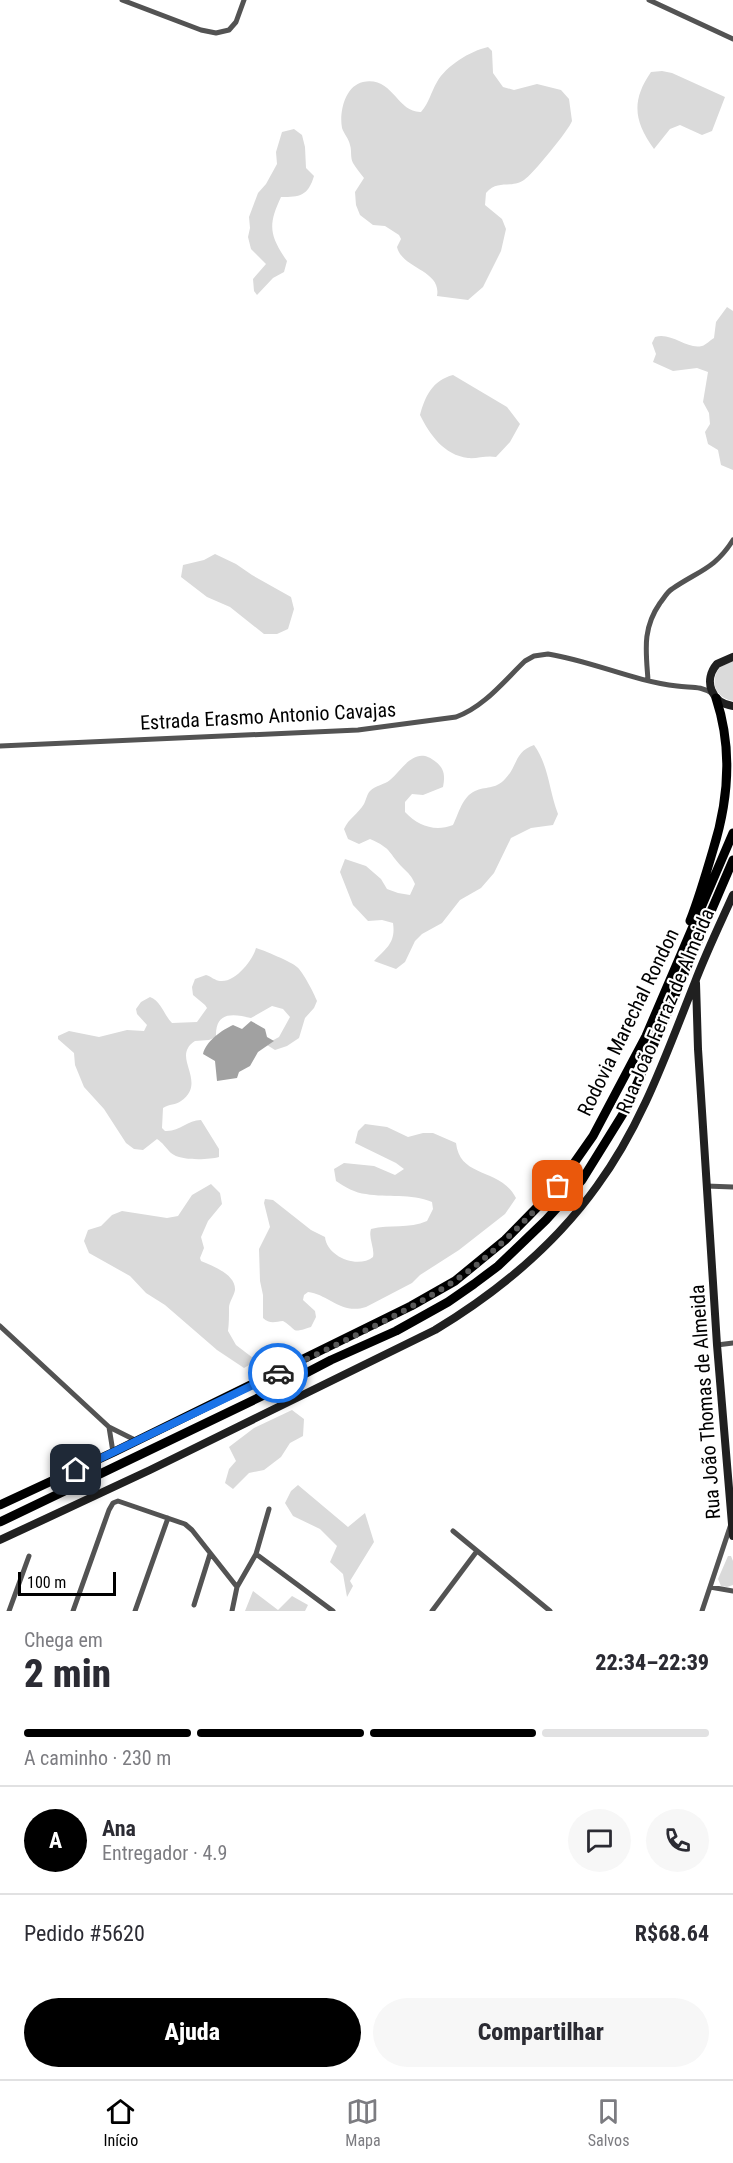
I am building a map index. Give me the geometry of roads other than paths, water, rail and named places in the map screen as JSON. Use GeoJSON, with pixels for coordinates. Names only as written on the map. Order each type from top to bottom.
{"type":"FeatureCollection","features":[{"type":"Feature","properties":{"kind":"highway"},"geometry":{"type":"LineString","coordinates":[[683,952],[688,927],[729,796],[732,770],[730,736],[721,708],[714,696]]}},
{"type":"Feature","properties":{"kind":"highway","name":"Rodovia Marechal Rondon"},"geometry":{"type":"LineString","coordinates":[[0,1505],[137,1441],[411,1306],[455,1281],[505,1240],[558,1186],[593,1136],[621,1087],[646,1036],[733,833]]}},
{"type":"Feature","properties":{"kind":"highway","name":"Rodovia Marechal Rondon"},"geometry":{"type":"LineString","coordinates":[[3,1522],[331,1360],[396,1331],[448,1302],[498,1266],[546,1220],[582,1180],[609,1137],[639,1079],[733,860]]}},
{"type":"Feature","properties":{"kind":"main road"},"geometry":{"type":"LineString","coordinates":[[733,657],[717,664],[709,679],[714,696],[733,706]]}},
{"type":"Feature","properties":{"kind":"main road","name":"Rua João Ferraz de Almeida"},"geometry":{"type":"LineString","coordinates":[[0,1540],[150,1470],[435,1330],[468,1310],[527,1264],[574,1216],[598,1186],[635,1125],[733,895]]}},
{"type":"Feature","properties":{"kind":"main road","name":"Rua João Thomas de Almeida"},"geometry":{"type":"LineString","coordinates":[[696,979],[706,1186],[732,1522]]}},
{"type":"Feature","properties":{"kind":"main road"},"geometry":{"type":"LineString","coordinates":[[732,1522],[733,1536]]}},
{"type":"Feature","properties":{"kind":"street"},"geometry":{"type":"LineString","coordinates":[[122,0],[201,30],[216,33],[229,30],[236,22],[244,0]]}},
{"type":"Feature","properties":{"kind":"street"},"geometry":{"type":"LineString","coordinates":[[649,0],[733,39]]}},
{"type":"Feature","properties":{"kind":"street"},"geometry":{"type":"LineString","coordinates":[[648,680],[645,640],[652,615],[669,590],[710,567],[733,540]]}},
{"type":"Feature","properties":{"kind":"street","name":"Estrada Erasmo Antonio Cavajas"},"geometry":{"type":"LineString","coordinates":[[0,746],[358,730],[456,717],[470,712],[480,704],[525,661],[534,656],[548,654],[656,682],[697,687],[714,696]]}},
{"type":"Feature","properties":{"kind":"street"},"geometry":{"type":"LineString","coordinates":[[697,687],[709,679]]}},
{"type":"Feature","properties":{"kind":"street"},"geometry":{"type":"LineString","coordinates":[[706,1186],[733,1186]]}},
{"type":"Feature","properties":{"kind":"street"},"geometry":{"type":"LineString","coordinates":[[0,1326],[109,1427],[137,1441]]}},
{"type":"Feature","properties":{"kind":"street"},"geometry":{"type":"LineString","coordinates":[[717,1345],[733,1343]]}},
{"type":"Feature","properties":{"kind":"street"},"geometry":{"type":"LineString","coordinates":[[109,1427],[114,1452]]}},
{"type":"Feature","properties":{"kind":"street"},"geometry":{"type":"LineString","coordinates":[[73,1611],[108,1510],[113,1503],[118,1501],[185,1524],[237,1587]]}},
{"type":"Feature","properties":{"kind":"street"},"geometry":{"type":"LineString","coordinates":[[232,1611],[237,1587],[256,1554],[269,1509]]}},
{"type":"Feature","properties":{"kind":"street"},"geometry":{"type":"LineString","coordinates":[[135,1611],[168,1518]]}},
{"type":"Feature","properties":{"kind":"street","name":"Rua João Thomas de Almeida"},"geometry":{"type":"LineString","coordinates":[[702,1611],[732,1522]]}},
{"type":"Feature","properties":{"kind":"street"},"geometry":{"type":"LineString","coordinates":[[453,1531],[550,1611]]}},
{"type":"Feature","properties":{"kind":"street"},"geometry":{"type":"LineString","coordinates":[[432,1611],[477,1551]]}},
{"type":"Feature","properties":{"kind":"street"},"geometry":{"type":"LineString","coordinates":[[194,1605],[210,1554]]}},
{"type":"Feature","properties":{"kind":"street"},"geometry":{"type":"LineString","coordinates":[[256,1554],[333,1611]]}},
{"type":"Feature","properties":{"kind":"street"},"geometry":{"type":"LineString","coordinates":[[9,1611],[29,1556]]}},
{"type":"Feature","properties":{"kind":"street"},"geometry":{"type":"LineString","coordinates":[[710,1587],[733,1591]]}}]}
